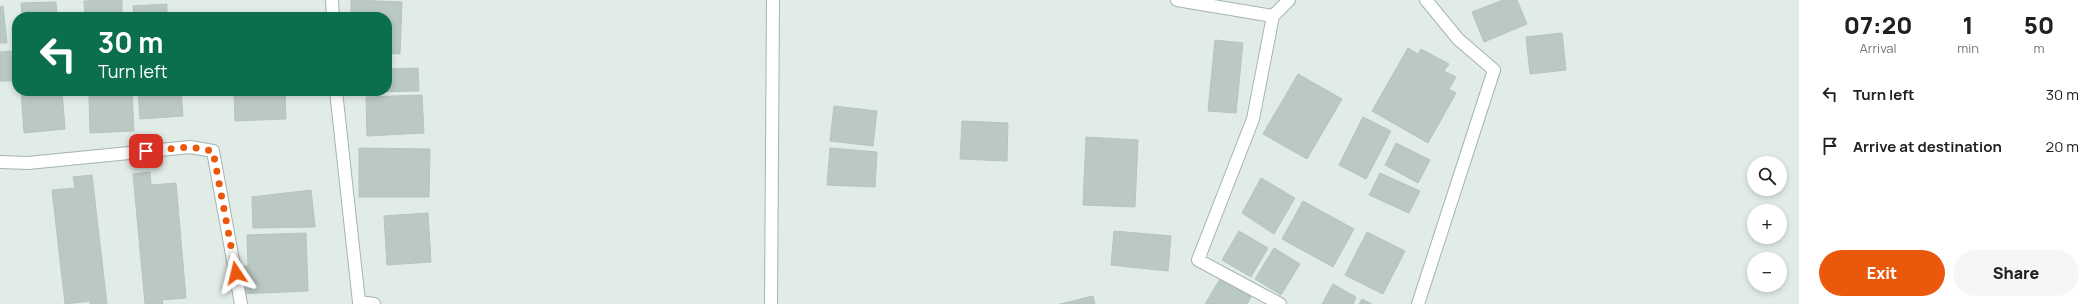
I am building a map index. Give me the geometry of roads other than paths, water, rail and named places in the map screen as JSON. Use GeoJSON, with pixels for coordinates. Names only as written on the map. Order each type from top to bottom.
{"type":"FeatureCollection","features":[{"type":"Feature","properties":{"kind":"street"},"geometry":{"type":"LineString","coordinates":[[332,0],[333,12]]}},
{"type":"Feature","properties":{"kind":"street"},"geometry":{"type":"LineString","coordinates":[[771,304],[773,0]]}},
{"type":"Feature","properties":{"kind":"street"},"geometry":{"type":"LineString","coordinates":[[1177,0],[1273,16]]}},
{"type":"Feature","properties":{"kind":"street"},"geometry":{"type":"LineString","coordinates":[[1280,304],[1198,260],[1253,119],[1273,16],[1289,0]]}},
{"type":"Feature","properties":{"kind":"street"},"geometry":{"type":"LineString","coordinates":[[1418,304],[1494,70],[1458,40],[1426,0]]}},
{"type":"Feature","properties":{"kind":"street"},"geometry":{"type":"LineString","coordinates":[[337,96],[359,302],[374,304]]}},
{"type":"Feature","properties":{"kind":"street"},"geometry":{"type":"LineString","coordinates":[[0,162],[28,163],[190,147],[213,151],[242,304]]}}]}
